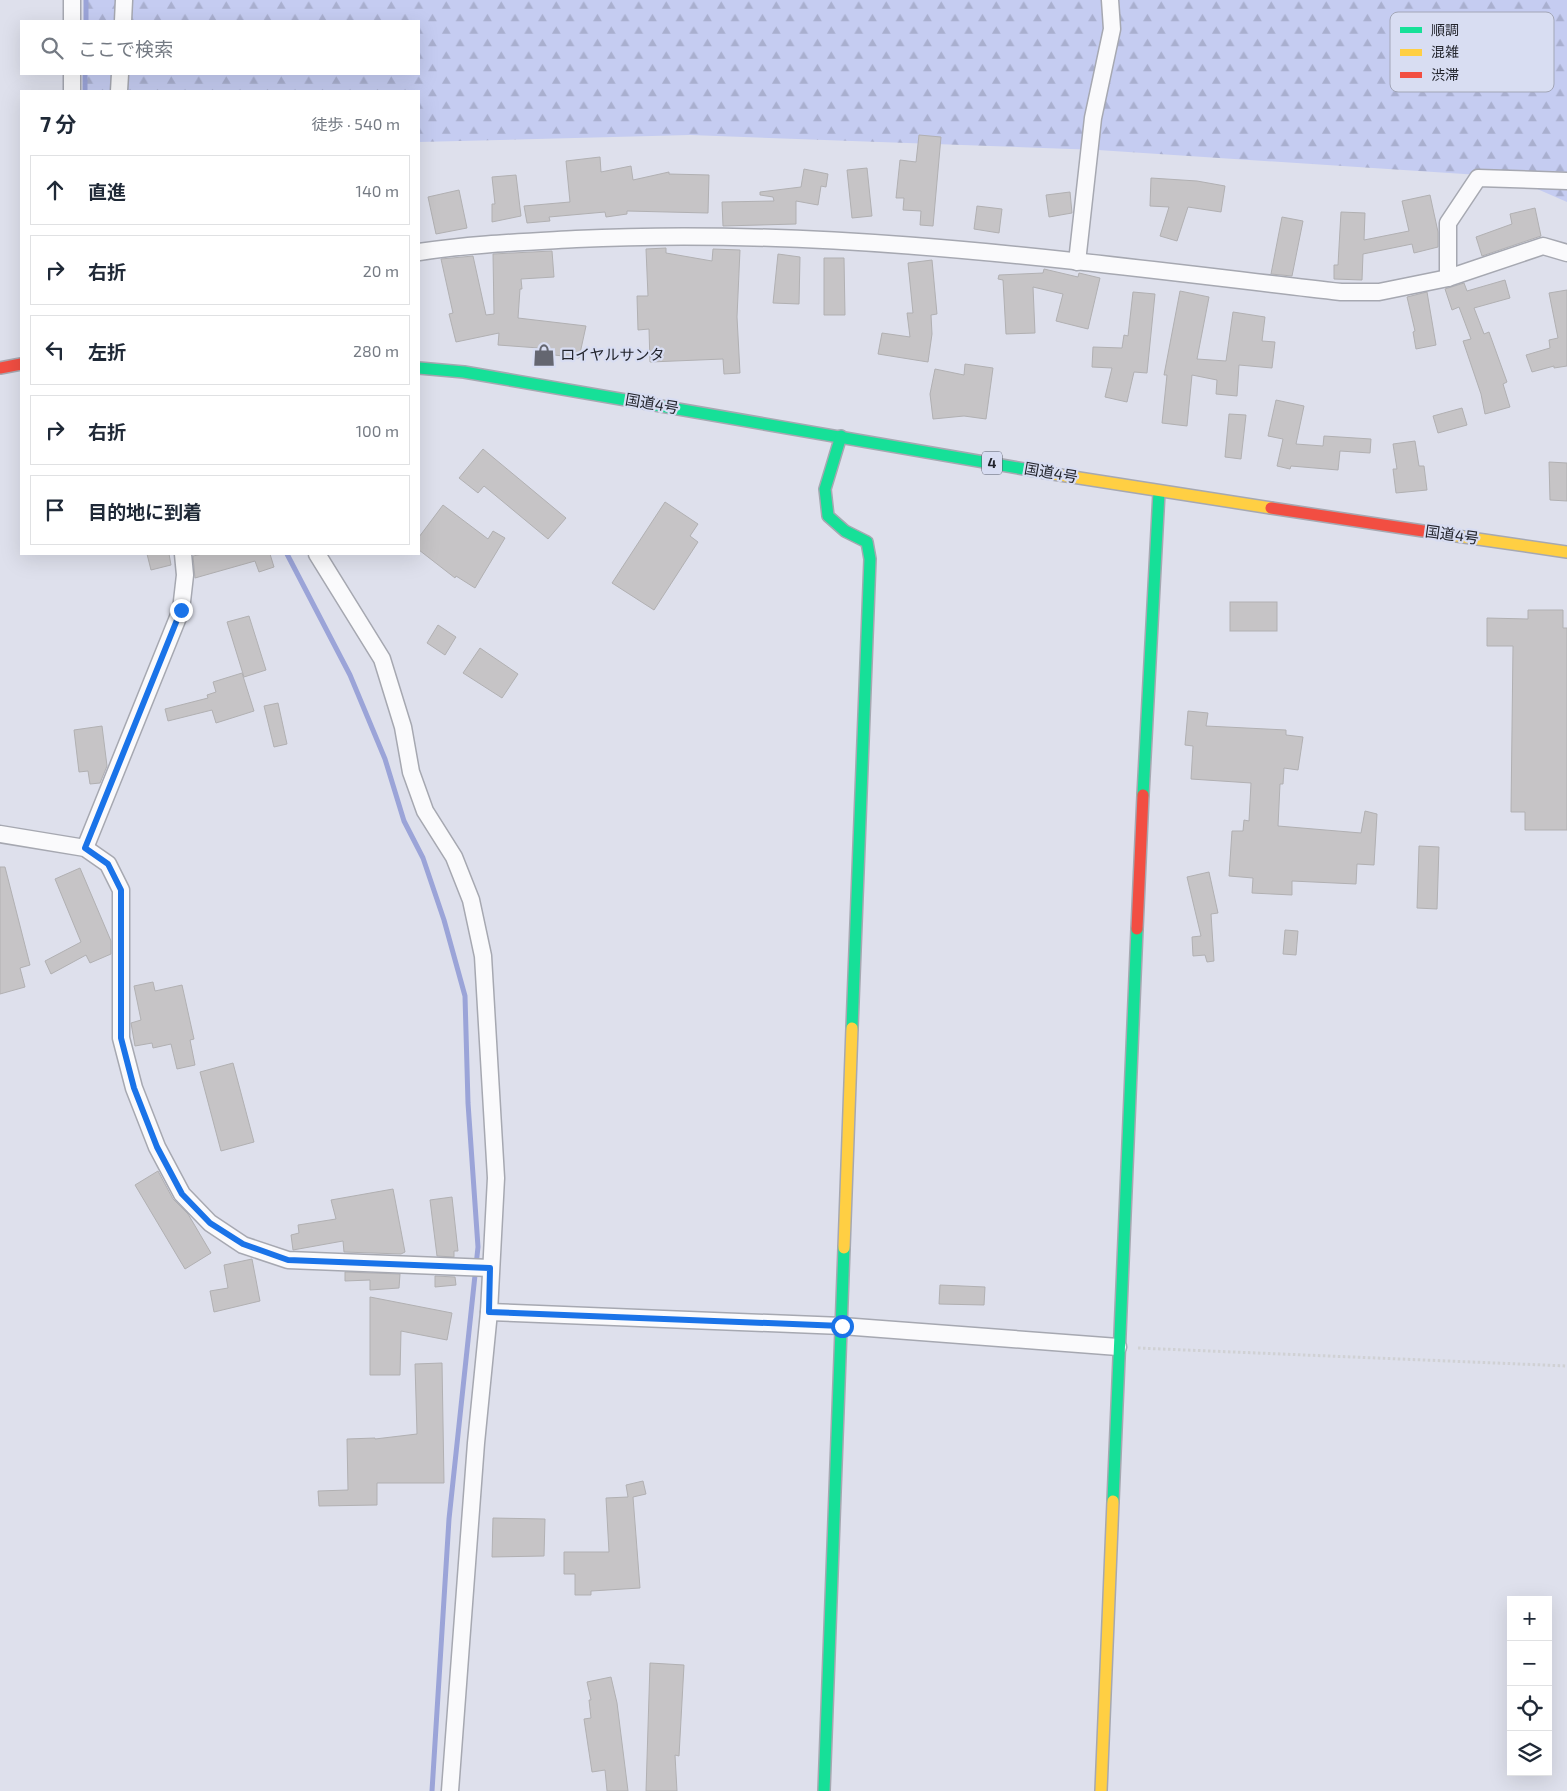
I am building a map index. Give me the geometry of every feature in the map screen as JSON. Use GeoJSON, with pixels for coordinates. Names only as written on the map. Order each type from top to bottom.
{"type":"FeatureCollection","features":[{"type":"Feature","properties":{"kind":"main road"},"geometry":{"type":"LineString","coordinates":[[0,368],[20,364]]}},
{"type":"Feature","properties":{"kind":"main road","name":"国道4号"},"geometry":{"type":"LineString","coordinates":[[420,368],[464,372],[1159,492],[1567,552]]}},
{"type":"Feature","properties":{"kind":"main road"},"geometry":{"type":"LineString","coordinates":[[824,1791],[870,559],[867,542],[845,531],[828,516],[825,489],[841,436]]}},
{"type":"Feature","properties":{"kind":"main road"},"geometry":{"type":"LineString","coordinates":[[1100,1791],[1142,815],[1159,492]]}},
{"type":"Feature","properties":{"kind":"street"},"geometry":{"type":"LineString","coordinates":[[72,0],[72,20]]}},
{"type":"Feature","properties":{"kind":"street"},"geometry":{"type":"LineString","coordinates":[[123,20],[124,0]]}},
{"type":"Feature","properties":{"kind":"street"},"geometry":{"type":"LineString","coordinates":[[1077,262],[1093,118],[1112,29],[1110,0]]}},
{"type":"Feature","properties":{"kind":"street"},"geometry":{"type":"LineString","coordinates":[[72,75],[72,90]]}},
{"type":"Feature","properties":{"kind":"street"},"geometry":{"type":"LineString","coordinates":[[119,90],[120,75]]}},
{"type":"Feature","properties":{"kind":"street"},"geometry":{"type":"LineString","coordinates":[[1448,278],[1448,222],[1478,178],[1567,181]]}},
{"type":"Feature","properties":{"kind":"street"},"geometry":{"type":"LineString","coordinates":[[420,252],[462,245],[658,235],[848,241],[1077,262],[1341,292],[1379,292],[1448,278],[1543,246],[1567,253]]}},
{"type":"Feature","properties":{"kind":"street"},"geometry":{"type":"LineString","coordinates":[[85,848],[181,610],[185,575],[183,555]]}},
{"type":"Feature","properties":{"kind":"street"},"geometry":{"type":"LineString","coordinates":[[319,555],[382,659],[403,727],[411,772],[426,811],[454,857],[471,900],[483,956],[496,1178],[487,1268],[489,1312],[476,1443],[450,1791]]}},
{"type":"Feature","properties":{"kind":"street"},"geometry":{"type":"LineString","coordinates":[[0,834],[85,848],[108,864],[121,890],[121,1038],[134,1088],[157,1147],[182,1194],[210,1223],[243,1244],[288,1260],[487,1268]]}},
{"type":"Feature","properties":{"kind":"street"},"geometry":{"type":"LineString","coordinates":[[489,1312],[842,1326],[1118,1347]]}},
{"type":"Feature","properties":{"kind":"path"},"geometry":{"type":"LineString","coordinates":[[1118,1347],[1567,1366]]}},
{"type":"Feature","properties":{"kind":"green space"},"geometry":{"type":"Polygon","coordinates":[[[86,0],[1567,0],[1567,202],[1510,177],[1098,150],[690,135],[420,142],[420,90],[87,90],[86,75],[420,75],[420,20],[86,20],[86,0]]]}},
{"type":"Feature","properties":{"kind":"building"},"geometry":{"type":"Polygon","coordinates":[[[919,135],[941,137],[933,226],[920,225],[921,211],[903,210],[904,198],[896,198],[900,160],[916,162],[919,135]]]}},
{"type":"Feature","properties":{"kind":"building"},"geometry":{"type":"Polygon","coordinates":[[[600,157],[601,172],[631,166],[633,180],[669,172],[669,174],[709,175],[708,213],[627,211],[627,214],[606,217],[605,212],[549,217],[550,221],[527,223],[524,206],[570,202],[566,161],[600,157]]]}},
{"type":"Feature","properties":{"kind":"building"},"geometry":{"type":"Polygon","coordinates":[[[867,168],[872,216],[852,218],[847,170],[867,168]]]}},
{"type":"Feature","properties":{"kind":"building"},"geometry":{"type":"Polygon","coordinates":[[[804,169],[828,174],[826,187],[821,186],[818,205],[796,201],[796,224],[723,226],[722,202],[774,201],[773,197],[760,195],[760,192],[801,187],[804,169]]]}},
{"type":"Feature","properties":{"kind":"building"},"geometry":{"type":"Polygon","coordinates":[[[516,175],[521,216],[492,222],[492,204],[495,204],[492,177],[516,175]]]}},
{"type":"Feature","properties":{"kind":"building"},"geometry":{"type":"Polygon","coordinates":[[[1151,178],[1197,181],[1225,186],[1221,212],[1188,207],[1177,241],[1160,236],[1169,207],[1150,206],[1151,178]]]}},
{"type":"Feature","properties":{"kind":"building"},"geometry":{"type":"Polygon","coordinates":[[[459,190],[467,228],[436,234],[428,197],[459,190]]]}},
{"type":"Feature","properties":{"kind":"building"},"geometry":{"type":"Polygon","coordinates":[[[1070,192],[1072,213],[1049,217],[1046,195],[1070,192]]]}},
{"type":"Feature","properties":{"kind":"building"},"geometry":{"type":"Polygon","coordinates":[[[1430,195],[1438,232],[1438,247],[1414,253],[1412,244],[1363,254],[1362,280],[1334,279],[1334,265],[1338,265],[1341,212],[1365,213],[1364,240],[1409,231],[1402,201],[1430,195]]]}},
{"type":"Feature","properties":{"kind":"building"},"geometry":{"type":"Polygon","coordinates":[[[977,206],[1002,209],[999,233],[974,229],[977,206]]]}},
{"type":"Feature","properties":{"kind":"building"},"geometry":{"type":"Polygon","coordinates":[[[1535,208],[1541,236],[1482,256],[1476,237],[1512,224],[1510,214],[1535,208]]]}},
{"type":"Feature","properties":{"kind":"building"},"geometry":{"type":"Polygon","coordinates":[[[1282,217],[1303,221],[1292,276],[1271,274],[1282,217]]]}},
{"type":"Feature","properties":{"kind":"building"},"geometry":{"type":"Polygon","coordinates":[[[666,248],[666,253],[712,261],[713,249],[740,250],[737,317],[740,373],[724,374],[723,359],[650,362],[649,329],[638,330],[637,296],[648,296],[646,249],[666,248]]]}},
{"type":"Feature","properties":{"kind":"building"},"geometry":{"type":"Polygon","coordinates":[[[552,251],[554,277],[521,279],[522,289],[520,289],[518,318],[586,326],[579,358],[538,353],[539,348],[498,345],[499,333],[456,342],[449,314],[453,313],[441,259],[473,256],[486,315],[494,314],[493,254],[552,251]]]}},
{"type":"Feature","properties":{"kind":"building"},"geometry":{"type":"Polygon","coordinates":[[[778,254],[800,257],[799,304],[773,303],[778,254]]]}},
{"type":"Feature","properties":{"kind":"building"},"geometry":{"type":"Polygon","coordinates":[[[824,258],[844,258],[845,315],[824,315],[824,258]]]}},
{"type":"Feature","properties":{"kind":"building"},"geometry":{"type":"Polygon","coordinates":[[[932,260],[937,314],[931,315],[932,334],[928,362],[878,354],[882,333],[910,337],[907,313],[913,313],[908,263],[932,260]]]}},
{"type":"Feature","properties":{"kind":"building"},"geometry":{"type":"Polygon","coordinates":[[[1044,269],[1078,277],[1079,273],[1100,278],[1088,329],[1056,321],[1063,294],[1033,287],[1035,333],[1006,334],[1003,280],[998,279],[999,275],[1043,273],[1044,269]]]}},
{"type":"Feature","properties":{"kind":"building"},"geometry":{"type":"Polygon","coordinates":[[[1505,280],[1510,298],[1474,308],[1484,334],[1489,332],[1507,382],[1503,384],[1510,407],[1485,414],[1481,394],[1463,341],[1471,339],[1459,307],[1452,310],[1445,289],[1464,283],[1467,291],[1505,280]]]}},
{"type":"Feature","properties":{"kind":"building"},"geometry":{"type":"Polygon","coordinates":[[[1567,290],[1567,366],[1554,368],[1554,366],[1532,372],[1526,355],[1550,348],[1549,340],[1558,338],[1549,293],[1567,290]]]}},
{"type":"Feature","properties":{"kind":"building"},"geometry":{"type":"Polygon","coordinates":[[[1180,291],[1209,297],[1197,359],[1226,361],[1233,312],[1265,317],[1262,341],[1275,342],[1272,368],[1239,365],[1237,396],[1216,394],[1217,380],[1192,375],[1187,426],[1162,423],[1167,375],[1164,375],[1180,291]]]}},
{"type":"Feature","properties":{"kind":"building"},"geometry":{"type":"Polygon","coordinates":[[[1133,292],[1155,294],[1147,373],[1134,372],[1127,402],[1105,397],[1112,368],[1092,367],[1093,347],[1122,348],[1124,335],[1128,336],[1133,292]]]}},
{"type":"Feature","properties":{"kind":"building"},"geometry":{"type":"Polygon","coordinates":[[[1427,292],[1436,345],[1416,349],[1413,332],[1415,331],[1407,297],[1427,292]]]}},
{"type":"Feature","properties":{"kind":"building"},"geometry":{"type":"Polygon","coordinates":[[[965,364],[993,368],[986,419],[964,416],[933,419],[930,394],[935,369],[964,375],[965,364]]]}},
{"type":"Feature","properties":{"kind":"building"},"geometry":{"type":"Polygon","coordinates":[[[1276,400],[1304,406],[1296,444],[1323,446],[1324,436],[1371,439],[1370,453],[1340,451],[1338,470],[1291,466],[1290,469],[1277,466],[1283,439],[1268,436],[1276,400]]]}},
{"type":"Feature","properties":{"kind":"building"},"geometry":{"type":"Polygon","coordinates":[[[1462,408],[1467,425],[1438,433],[1433,416],[1462,408]]]}},
{"type":"Feature","properties":{"kind":"building"},"geometry":{"type":"Polygon","coordinates":[[[1229,414],[1246,415],[1241,459],[1225,457],[1229,414]]]}},
{"type":"Feature","properties":{"kind":"building"},"geometry":{"type":"Polygon","coordinates":[[[1415,441],[1419,466],[1424,466],[1427,490],[1396,493],[1393,469],[1397,469],[1393,444],[1415,441]]]}},
{"type":"Feature","properties":{"kind":"building"},"geometry":{"type":"Polygon","coordinates":[[[483,449],[566,518],[548,539],[484,486],[478,493],[459,478],[483,449]]]}},
{"type":"Feature","properties":{"kind":"building"},"geometry":{"type":"Polygon","coordinates":[[[1549,462],[1567,463],[1567,501],[1550,500],[1549,462]]]}},
{"type":"Feature","properties":{"kind":"building"},"geometry":{"type":"Polygon","coordinates":[[[665,502],[698,524],[690,536],[698,542],[654,610],[612,583],[665,502]]]}},
{"type":"Feature","properties":{"kind":"building"},"geometry":{"type":"Polygon","coordinates":[[[443,505],[488,539],[493,531],[505,538],[475,588],[456,576],[455,578],[420,551],[420,536],[443,505]]]}},
{"type":"Feature","properties":{"kind":"building"},"geometry":{"type":"Polygon","coordinates":[[[147,555],[169,555],[171,565],[151,570],[147,555]]]}},
{"type":"Feature","properties":{"kind":"building"},"geometry":{"type":"Polygon","coordinates":[[[270,555],[274,567],[259,572],[255,561],[195,578],[193,556],[270,555]]]}},
{"type":"Feature","properties":{"kind":"building"},"geometry":{"type":"Polygon","coordinates":[[[1230,602],[1277,602],[1277,631],[1230,631],[1230,602]]]}},
{"type":"Feature","properties":{"kind":"building"},"geometry":{"type":"Polygon","coordinates":[[[1528,610],[1563,610],[1563,628],[1567,628],[1567,830],[1525,830],[1525,812],[1511,812],[1513,646],[1487,646],[1487,618],[1528,619],[1528,610]]]}},
{"type":"Feature","properties":{"kind":"building"},"geometry":{"type":"Polygon","coordinates":[[[249,616],[266,670],[244,677],[227,622],[249,616]]]}},
{"type":"Feature","properties":{"kind":"building"},"geometry":{"type":"Polygon","coordinates":[[[438,625],[456,637],[445,655],[427,643],[438,625]]]}},
{"type":"Feature","properties":{"kind":"building"},"geometry":{"type":"Polygon","coordinates":[[[480,648],[518,674],[502,698],[463,673],[480,648]]]}},
{"type":"Feature","properties":{"kind":"building"},"geometry":{"type":"Polygon","coordinates":[[[242,673],[254,711],[216,723],[212,710],[168,721],[165,709],[208,698],[207,695],[216,692],[213,682],[242,673]]]}},
{"type":"Feature","properties":{"kind":"building"},"geometry":{"type":"Polygon","coordinates":[[[278,703],[287,744],[274,747],[264,706],[278,703]]]}},
{"type":"Feature","properties":{"kind":"building"},"geometry":{"type":"Polygon","coordinates":[[[1188,711],[1208,713],[1206,726],[1286,730],[1286,735],[1303,737],[1298,770],[1284,768],[1283,784],[1280,784],[1278,826],[1361,833],[1365,811],[1377,814],[1374,865],[1357,864],[1356,884],[1292,881],[1292,895],[1252,893],[1253,878],[1229,876],[1232,831],[1243,831],[1244,820],[1249,821],[1251,783],[1191,779],[1193,746],[1185,745],[1188,711]]]}},
{"type":"Feature","properties":{"kind":"building"},"geometry":{"type":"Polygon","coordinates":[[[102,726],[107,766],[100,783],[90,784],[88,771],[79,772],[74,730],[102,726]]]}},
{"type":"Feature","properties":{"kind":"building"},"geometry":{"type":"Polygon","coordinates":[[[1419,846],[1439,847],[1437,909],[1417,908],[1419,846]]]}},
{"type":"Feature","properties":{"kind":"building"},"geometry":{"type":"Polygon","coordinates":[[[0,867],[5,867],[30,965],[20,968],[25,987],[0,994],[0,867]]]}},
{"type":"Feature","properties":{"kind":"building"},"geometry":{"type":"Polygon","coordinates":[[[80,868],[111,941],[111,954],[90,963],[86,955],[51,974],[45,961],[81,942],[55,879],[80,868]]]}},
{"type":"Feature","properties":{"kind":"building"},"geometry":{"type":"Polygon","coordinates":[[[1209,872],[1218,913],[1211,914],[1214,961],[1207,962],[1205,955],[1193,956],[1192,937],[1201,936],[1187,877],[1209,872]]]}},
{"type":"Feature","properties":{"kind":"building"},"geometry":{"type":"Polygon","coordinates":[[[1285,930],[1298,931],[1296,955],[1283,954],[1285,930]]]}},
{"type":"Feature","properties":{"kind":"building"},"geometry":{"type":"Polygon","coordinates":[[[153,982],[155,991],[182,985],[194,1039],[190,1040],[195,1065],[177,1069],[171,1044],[153,1048],[152,1043],[135,1046],[131,1023],[141,1020],[134,986],[153,982]]]}},
{"type":"Feature","properties":{"kind":"building"},"geometry":{"type":"Polygon","coordinates":[[[233,1063],[254,1142],[221,1151],[200,1072],[233,1063]]]}},
{"type":"Feature","properties":{"kind":"building"},"geometry":{"type":"Polygon","coordinates":[[[158,1171],[173,1199],[188,1214],[211,1253],[185,1269],[135,1185],[158,1171]]]}},
{"type":"Feature","properties":{"kind":"building"},"geometry":{"type":"Polygon","coordinates":[[[393,1189],[405,1252],[401,1254],[344,1252],[343,1241],[293,1250],[291,1235],[299,1233],[298,1225],[336,1219],[331,1200],[393,1189]]]}},
{"type":"Feature","properties":{"kind":"building"},"geometry":{"type":"Polygon","coordinates":[[[452,1197],[458,1251],[454,1251],[454,1257],[437,1256],[430,1200],[452,1197]]]}},
{"type":"Feature","properties":{"kind":"building"},"geometry":{"type":"Polygon","coordinates":[[[252,1259],[260,1301],[214,1312],[210,1291],[228,1288],[224,1265],[252,1259]]]}},
{"type":"Feature","properties":{"kind":"building"},"geometry":{"type":"Polygon","coordinates":[[[345,1272],[400,1274],[399,1288],[370,1290],[370,1280],[345,1281],[345,1272]]]}},
{"type":"Feature","properties":{"kind":"building"},"geometry":{"type":"Polygon","coordinates":[[[435,1276],[455,1277],[456,1285],[435,1287],[435,1276]]]}},
{"type":"Feature","properties":{"kind":"building"},"geometry":{"type":"Polygon","coordinates":[[[940,1285],[985,1287],[984,1305],[939,1304],[940,1285]]]}},
{"type":"Feature","properties":{"kind":"building"},"geometry":{"type":"Polygon","coordinates":[[[370,1297],[452,1313],[447,1340],[401,1331],[400,1375],[370,1375],[370,1297]]]}},
{"type":"Feature","properties":{"kind":"building"},"geometry":{"type":"Polygon","coordinates":[[[442,1363],[444,1483],[377,1483],[377,1505],[319,1506],[318,1491],[348,1490],[347,1439],[375,1439],[417,1434],[415,1364],[442,1363]]]}},
{"type":"Feature","properties":{"kind":"building"},"geometry":{"type":"Polygon","coordinates":[[[643,1481],[646,1494],[633,1497],[640,1588],[591,1591],[591,1595],[575,1595],[575,1574],[564,1574],[564,1552],[609,1552],[606,1498],[628,1497],[626,1485],[643,1481]]]}},
{"type":"Feature","properties":{"kind":"building"},"geometry":{"type":"Polygon","coordinates":[[[493,1518],[545,1519],[544,1556],[492,1557],[493,1518]]]}},
{"type":"Feature","properties":{"kind":"building"},"geometry":{"type":"Polygon","coordinates":[[[650,1663],[684,1665],[679,1756],[675,1755],[677,1791],[646,1791],[650,1663]]]}},
{"type":"Feature","properties":{"kind":"building"},"geometry":{"type":"Polygon","coordinates":[[[611,1677],[617,1703],[628,1791],[607,1791],[605,1770],[592,1772],[584,1719],[591,1718],[589,1700],[591,1700],[587,1682],[611,1677]]]}},
{"type":"Feature","properties":{"kind":"waterway"},"geometry":{"type":"LineString","coordinates":[[86,0],[86,20]]}},
{"type":"Feature","properties":{"kind":"waterway"},"geometry":{"type":"LineString","coordinates":[[85,75],[85,90]]}},
{"type":"Feature","properties":{"kind":"waterway"},"geometry":{"type":"LineString","coordinates":[[288,555],[350,675],[385,759],[404,821],[423,858],[444,920],[465,996],[468,1103],[478,1247],[449,1519],[432,1791]]}},
{"type":"Feature","properties":{"kind":"traffic: fast"},"geometry":{"type":"LineString","coordinates":[[420,368],[464,372],[1047,473]]}},
{"type":"Feature","properties":{"kind":"traffic: fast"},"geometry":{"type":"LineString","coordinates":[[841,436],[825,489],[828,516],[845,531],[867,542],[870,559],[852,1028]]}},
{"type":"Feature","properties":{"kind":"traffic: fast"},"geometry":{"type":"LineString","coordinates":[[1143,795],[1159,492]]}},
{"type":"Feature","properties":{"kind":"traffic: fast"},"geometry":{"type":"LineString","coordinates":[[1113,1501],[1137,929]]}},
{"type":"Feature","properties":{"kind":"traffic: fast"},"geometry":{"type":"LineString","coordinates":[[824,1791],[844,1248]]}},
{"type":"Feature","properties":{"kind":"traffic: slow"},"geometry":{"type":"LineString","coordinates":[[1047,473],[1271,508]]}},
{"type":"Feature","properties":{"kind":"traffic: slow"},"geometry":{"type":"LineString","coordinates":[[1443,534],[1567,552]]}},
{"type":"Feature","properties":{"kind":"traffic: slow"},"geometry":{"type":"LineString","coordinates":[[844,1248],[852,1028]]}},
{"type":"Feature","properties":{"kind":"traffic: slow"},"geometry":{"type":"LineString","coordinates":[[1101,1791],[1113,1501]]}},
{"type":"Feature","properties":{"kind":"traffic: jam"},"geometry":{"type":"LineString","coordinates":[[0,368],[20,364]]}},
{"type":"Feature","properties":{"kind":"traffic: jam"},"geometry":{"type":"LineString","coordinates":[[1271,508],[1443,534]]}},
{"type":"Feature","properties":{"kind":"traffic: jam"},"geometry":{"type":"LineString","coordinates":[[1137,929],[1143,795]]}},
{"type":"Feature","properties":{"kind":"place","name":"ロイヤルサンタ"},"geometry":{"type":"Point","coordinates":[544,355]}},
{"type":"Feature","properties":{"kind":"route"},"geometry":{"type":"LineString","coordinates":[[181,610],[118,762],[85,848],[108,864],[121,890],[121,1038],[134,1088],[157,1147],[182,1194],[210,1223],[243,1244],[288,1260],[490,1268],[489,1312],[842,1326]]}}]}
